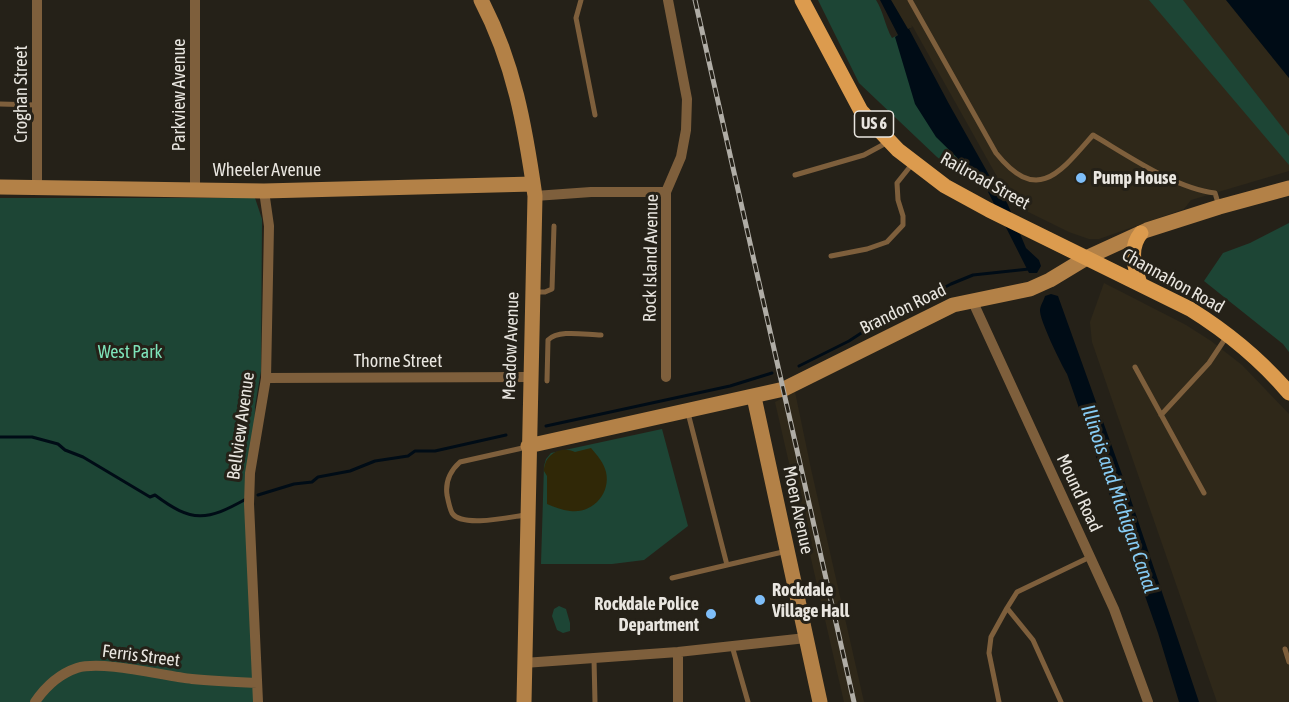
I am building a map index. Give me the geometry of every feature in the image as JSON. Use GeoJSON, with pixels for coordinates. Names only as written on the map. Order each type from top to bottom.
{"type":"FeatureCollection","features":[{"type":"Feature","properties":{"kind":"main road","name":"Railroad Street"},"geometry":{"type":"LineString","coordinates":[[802,0],[861,111],[890,141],[945,186],[989,210],[1088,257]]}},
{"type":"Feature","properties":{"kind":"main road"},"geometry":{"type":"LineString","coordinates":[[1140,284],[1133,261],[1134,248],[1141,233]]}},
{"type":"Feature","properties":{"kind":"main road","name":"Channahon Road"},"geometry":{"type":"LineString","coordinates":[[1088,257],[1190,309],[1227,335],[1265,368],[1289,393]]}},
{"type":"Feature","properties":{"kind":"street","name":"Croghan Street"},"geometry":{"type":"LineString","coordinates":[[37,0],[38,187]]}},
{"type":"Feature","properties":{"kind":"street","name":"Parkview Avenue"},"geometry":{"type":"LineString","coordinates":[[195,0],[195,189]]}},
{"type":"Feature","properties":{"kind":"street","name":"Meadow Avenue"},"geometry":{"type":"LineString","coordinates":[[481,0],[493,23],[513,76],[527,136],[534,190],[524,702]]}},
{"type":"Feature","properties":{"kind":"street","name":"Rock Island Avenue"},"geometry":{"type":"LineString","coordinates":[[666,377],[666,192],[681,157],[686,130],[687,99],[668,0]]}},
{"type":"Feature","properties":{"kind":"street","name":"Wheeler Avenue"},"geometry":{"type":"LineString","coordinates":[[0,187],[264,191],[666,192]]}},
{"type":"Feature","properties":{"kind":"street","name":"Brandon Road"},"geometry":{"type":"LineString","coordinates":[[528,446],[754,397],[793,385],[943,309],[972,300],[1030,289],[1088,257],[1174,220],[1289,188]]}},
{"type":"Feature","properties":{"kind":"street","name":"Bellview Avenue"},"geometry":{"type":"LineString","coordinates":[[258,702],[249,504],[250,473],[266,378],[269,226],[264,191]]}},
{"type":"Feature","properties":{"kind":"street","name":"Mound Road"},"geometry":{"type":"LineString","coordinates":[[972,300],[1114,609],[1148,702]]}},
{"type":"Feature","properties":{"kind":"street","name":"Thorne Street"},"geometry":{"type":"LineString","coordinates":[[266,378],[530,377]]}},
{"type":"Feature","properties":{"kind":"street","name":"Moen Avenue"},"geometry":{"type":"LineString","coordinates":[[754,397],[820,702]]}},
{"type":"Feature","properties":{"kind":"street"},"geometry":{"type":"LineString","coordinates":[[524,663],[678,652],[806,638]]}},
{"type":"Feature","properties":{"kind":"street"},"geometry":{"type":"LineString","coordinates":[[678,652],[678,702]]}},
{"type":"Feature","properties":{"kind":"street","name":"Ferris Street"},"geometry":{"type":"LineString","coordinates":[[35,702],[60,675],[80,667],[114,667],[192,679],[256,683]]}},
{"type":"Feature","properties":{"kind":"lane"},"geometry":{"type":"LineString","coordinates":[[581,0],[576,18],[595,115]]}},
{"type":"Feature","properties":{"kind":"lane"},"geometry":{"type":"LineString","coordinates":[[910,0],[996,153],[1018,176],[1032,181],[1050,178],[1074,157],[1093,135],[1181,184],[1200,191],[1215,193],[1219,207]]}},
{"type":"Feature","properties":{"kind":"lane"},"geometry":{"type":"LineString","coordinates":[[0,104],[37,105]]}},
{"type":"Feature","properties":{"kind":"lane"},"geometry":{"type":"LineString","coordinates":[[795,175],[864,155],[890,141]]}},
{"type":"Feature","properties":{"kind":"lane"},"geometry":{"type":"LineString","coordinates":[[831,256],[867,249],[887,242],[903,225],[897,183],[915,162]]}},
{"type":"Feature","properties":{"kind":"lane"},"geometry":{"type":"LineString","coordinates":[[532,291],[545,292],[552,289],[554,226]]}},
{"type":"Feature","properties":{"kind":"lane"},"geometry":{"type":"LineString","coordinates":[[547,381],[548,339],[558,334],[600,335]]}},
{"type":"Feature","properties":{"kind":"lane"},"geometry":{"type":"LineString","coordinates":[[1161,415],[1209,363],[1227,335]]}},
{"type":"Feature","properties":{"kind":"lane"},"geometry":{"type":"LineString","coordinates":[[531,348],[548,349]]}},
{"type":"Feature","properties":{"kind":"lane"},"geometry":{"type":"LineString","coordinates":[[1135,368],[1204,493]]}},
{"type":"Feature","properties":{"kind":"lane"},"geometry":{"type":"LineString","coordinates":[[688,412],[727,566]]}},
{"type":"Feature","properties":{"kind":"lane"},"geometry":{"type":"LineString","coordinates":[[527,515],[483,521],[459,519],[453,514],[447,492],[448,479],[452,470],[460,462],[528,446]]}},
{"type":"Feature","properties":{"kind":"lane"},"geometry":{"type":"LineString","coordinates":[[672,578],[787,551]]}},
{"type":"Feature","properties":{"kind":"lane"},"geometry":{"type":"LineString","coordinates":[[999,702],[990,653],[991,637],[1017,592],[1090,557]]}},
{"type":"Feature","properties":{"kind":"lane"},"geometry":{"type":"LineString","coordinates":[[1007,608],[1033,640],[1061,702]]}},
{"type":"Feature","properties":{"kind":"lane"},"geometry":{"type":"LineString","coordinates":[[732,646],[748,702]]}},
{"type":"Feature","properties":{"kind":"lane"},"geometry":{"type":"LineString","coordinates":[[1285,649],[1289,662]]}},
{"type":"Feature","properties":{"kind":"lane"},"geometry":{"type":"LineString","coordinates":[[594,658],[595,702]]}},
{"type":"Feature","properties":{"kind":"shaded area"},"geometry":{"type":"Polygon","coordinates":[[[891,0],[1226,0],[1289,78],[1289,171],[1191,200],[1184,209],[1099,239],[1089,239],[1069,232],[1008,202],[891,0]]]}},
{"type":"Feature","properties":{"kind":"shaded area"},"geometry":{"type":"Polygon","coordinates":[[[1104,283],[1186,325],[1211,341],[1242,365],[1289,414],[1289,702],[1217,702],[1092,342],[1090,322],[1104,283]]]}},
{"type":"Feature","properties":{"kind":"shaded area"},"geometry":{"type":"Polygon","coordinates":[[[795,392],[864,702],[844,702],[775,402],[795,392]]]}},
{"type":"Feature","properties":{"kind":"green space"},"geometry":{"type":"Polygon","coordinates":[[[818,0],[876,0],[892,38],[898,35],[920,44],[988,192],[937,157],[859,83],[818,0]]]}},
{"type":"Feature","properties":{"kind":"green space"},"geometry":{"type":"Polygon","coordinates":[[[1149,0],[1183,0],[1289,136],[1289,165],[1149,0]]]}},
{"type":"Feature","properties":{"kind":"green space","name":"West Park"},"geometry":{"type":"Polygon","coordinates":[[[0,198],[255,198],[262,219],[261,371],[255,406],[252,560],[254,702],[0,702],[0,198]]]}},
{"type":"Feature","properties":{"kind":"green space"},"geometry":{"type":"Polygon","coordinates":[[[1289,223],[1289,352],[1283,344],[1204,281],[1223,253],[1250,243],[1289,223]]]}},
{"type":"Feature","properties":{"kind":"green space"},"geometry":{"type":"Polygon","coordinates":[[[662,429],[688,526],[644,560],[612,564],[541,564],[544,466],[551,453],[662,429]]]}},
{"type":"Feature","properties":{"kind":"green space"},"geometry":{"type":"Polygon","coordinates":[[[559,606],[566,609],[570,631],[563,633],[557,630],[552,616],[554,609],[559,606]]]}},
{"type":"Feature","properties":{"kind":"sand"},"geometry":{"type":"Polygon","coordinates":[[[591,448],[602,462],[606,472],[606,488],[603,495],[592,506],[578,511],[564,510],[547,504],[547,476],[544,471],[550,456],[564,450],[575,452],[591,448]]]}},
{"type":"Feature","properties":{"kind":"water"},"geometry":{"type":"Polygon","coordinates":[[[880,0],[891,0],[908,29],[911,28],[1003,193],[1026,248],[1039,260],[1041,266],[1037,273],[1029,273],[984,184],[936,137],[915,104],[895,37],[898,35],[880,0]]]}},
{"type":"Feature","properties":{"kind":"water"},"geometry":{"type":"Polygon","coordinates":[[[1226,0],[1289,0],[1289,78],[1226,0]]]}},
{"type":"Feature","properties":{"kind":"water","name":"Illinois and Michigan Canal"},"geometry":{"type":"Polygon","coordinates":[[[1051,294],[1058,296],[1129,494],[1199,702],[1179,702],[1158,633],[1067,374],[1043,322],[1040,310],[1045,296],[1051,294]]]}},
{"type":"Feature","properties":{"kind":"pier"},"geometry":{"type":"Polygon","coordinates":[[[911,25],[1009,198],[1002,198],[909,29],[911,25]]]}},
{"type":"Feature","properties":{"kind":"waterway"},"geometry":{"type":"LineString","coordinates":[[799,366],[951,284],[973,275],[1029,269]]}},
{"type":"Feature","properties":{"kind":"waterway"},"geometry":{"type":"LineString","coordinates":[[546,426],[730,386],[772,373]]}},
{"type":"Feature","properties":{"kind":"waterway"},"geometry":{"type":"LineString","coordinates":[[258,495],[294,484],[312,482],[318,477],[350,471],[375,461],[408,456],[415,451],[435,451],[506,435]]}},
{"type":"Feature","properties":{"kind":"waterway"},"geometry":{"type":"LineString","coordinates":[[0,437],[32,437],[58,444],[150,497],[155,495],[179,511],[190,514],[210,515],[246,499]]}},
{"type":"Feature","properties":{"kind":"railway"},"geometry":{"type":"LineString","coordinates":[[695,0],[854,702]]}},
{"type":"Feature","properties":{"kind":"place","name":"Pump House"},"geometry":{"type":"Point","coordinates":[1081,178]}},
{"type":"Feature","properties":{"kind":"place","name":"Rockdale Village Hall"},"geometry":{"type":"Point","coordinates":[760,600]}},
{"type":"Feature","properties":{"kind":"place","name":"Rockdale Police Department"},"geometry":{"type":"Point","coordinates":[711,614]}}]}
